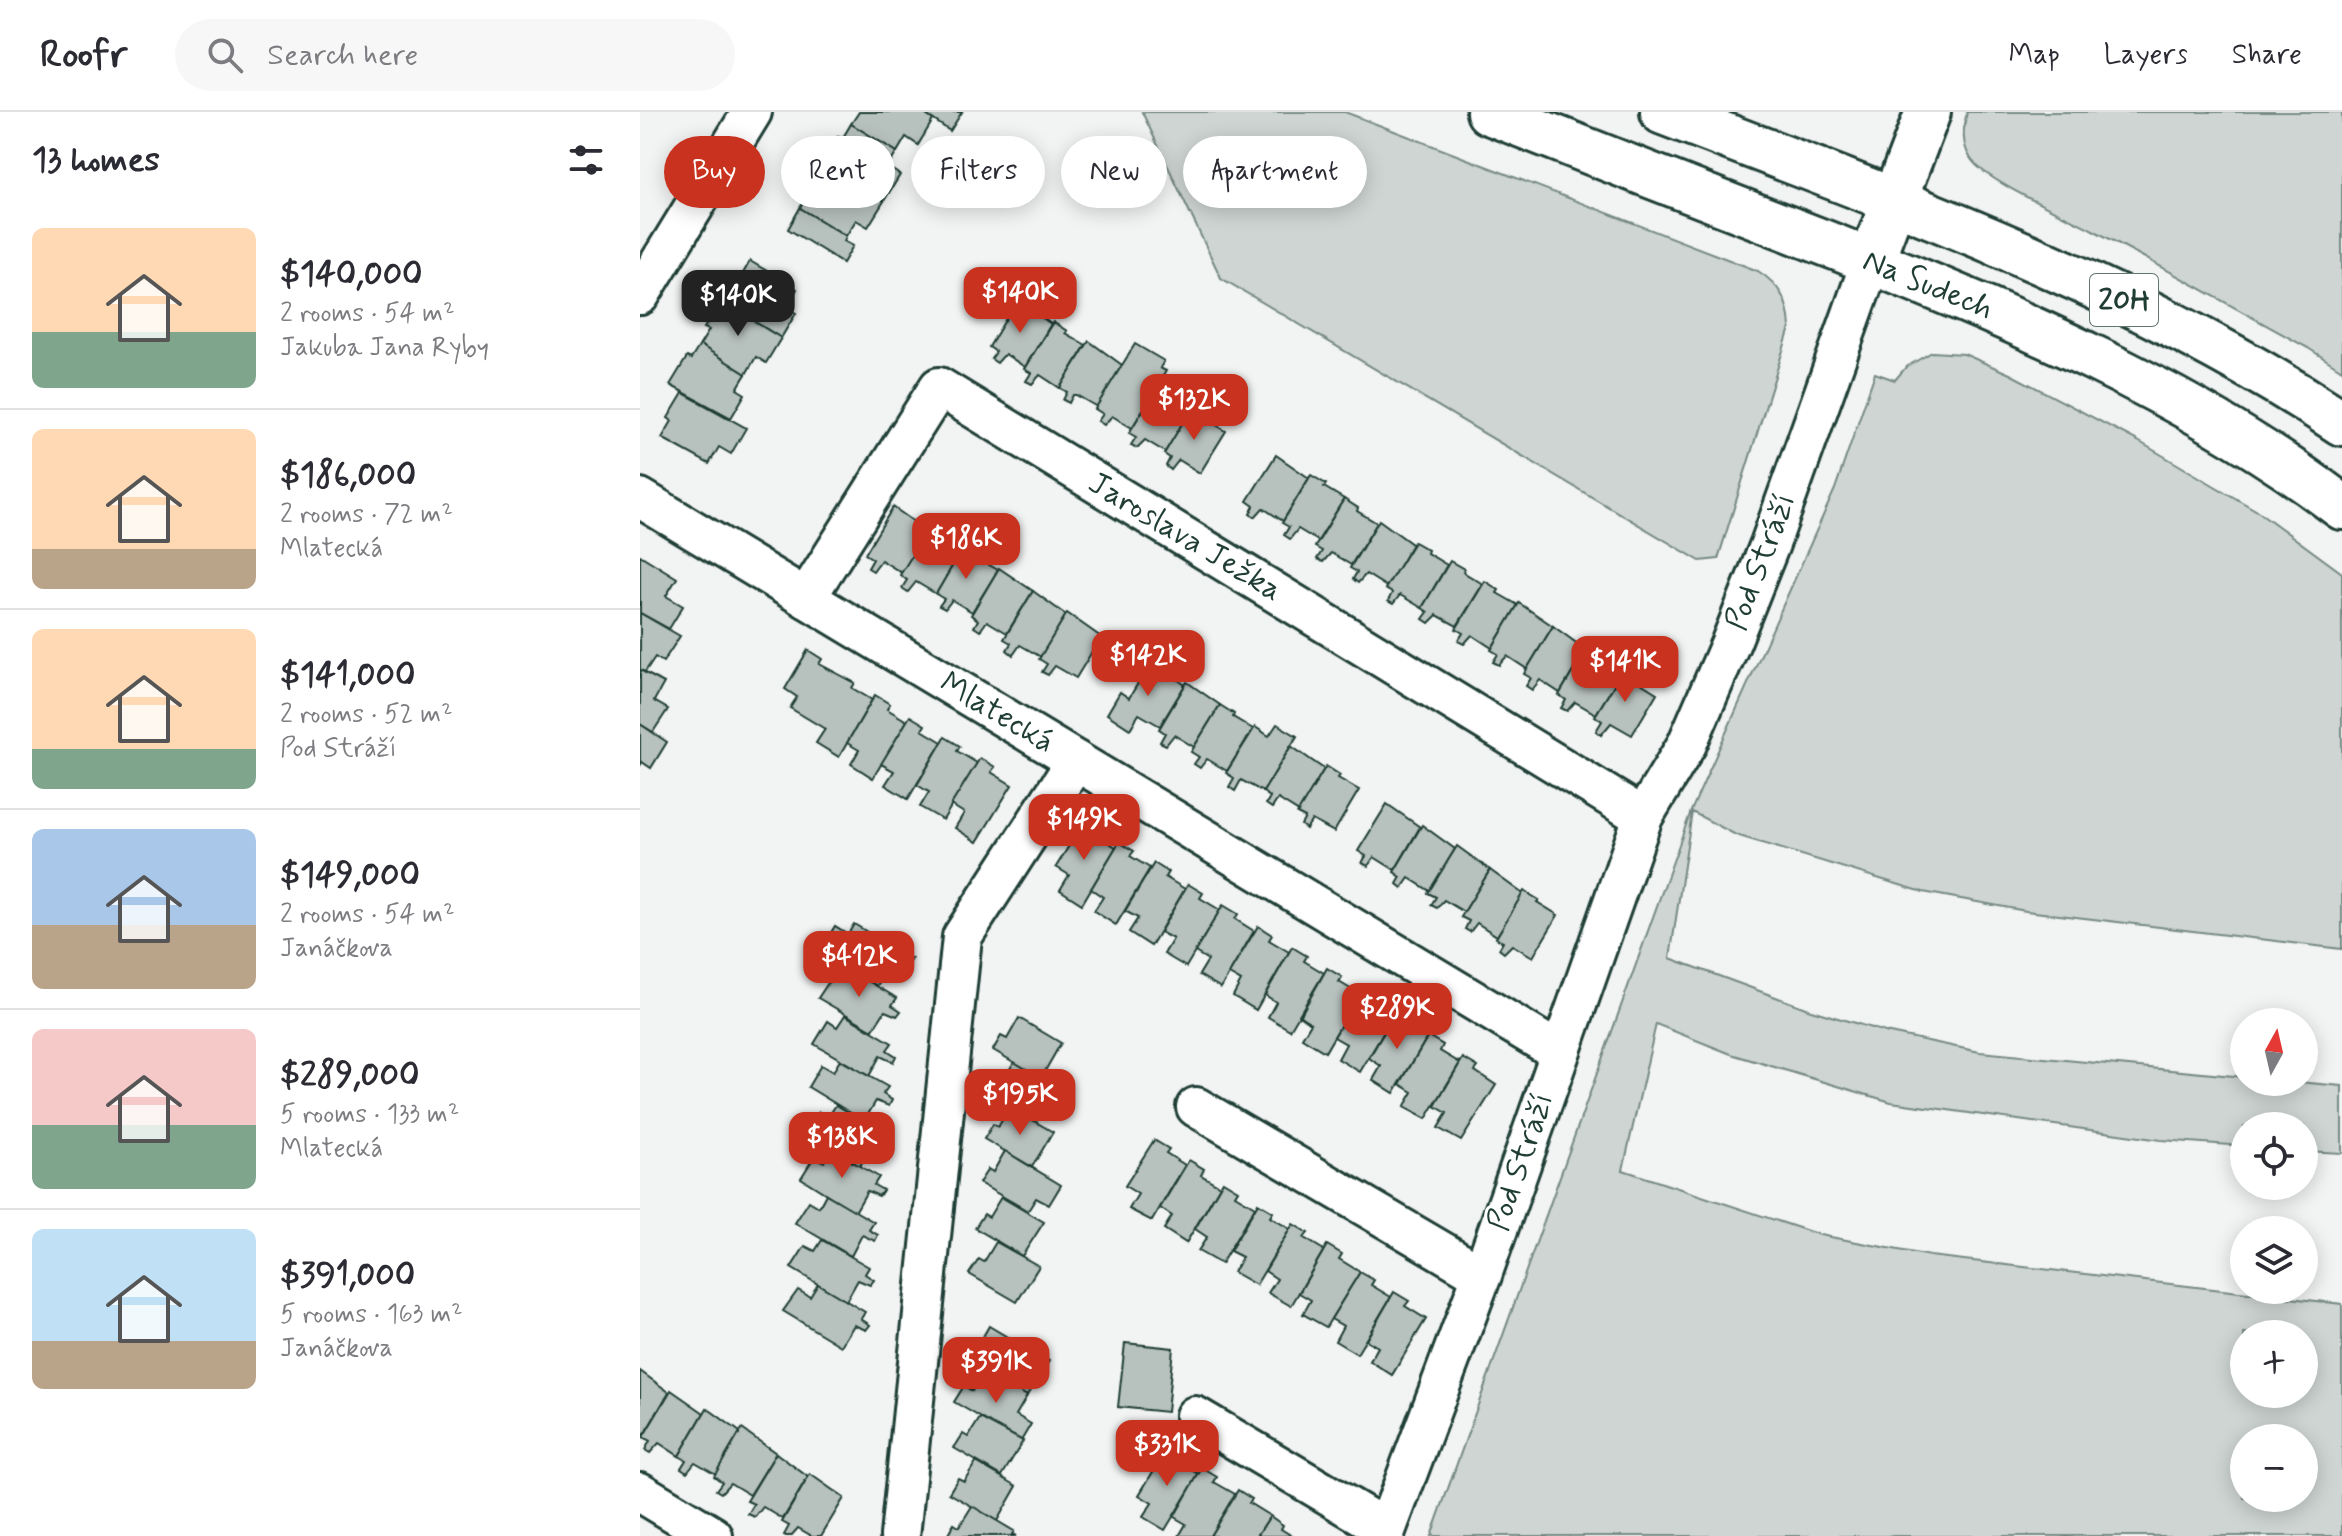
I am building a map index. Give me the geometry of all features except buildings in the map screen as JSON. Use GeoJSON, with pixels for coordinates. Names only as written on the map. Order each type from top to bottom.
{"type":"FeatureCollection","features":[{"type":"Feature","properties":{"kind":"main road","name":"Na Sudech"},"geometry":{"type":"LineString","coordinates":[[1489,112],[1991,310],[2138,380],[2233,434],[2342,507]]}},
{"type":"Feature","properties":{"kind":"main road","name":"Na Sudech"},"geometry":{"type":"LineString","coordinates":[[1663,112],[2022,252],[2175,324],[2275,379],[2342,423]]}},
{"type":"Feature","properties":{"kind":"main road","name":"Pod Stráží"},"geometry":{"type":"LineString","coordinates":[[1871,261],[1928,112]]}},
{"type":"Feature","properties":{"kind":"street"},"geometry":{"type":"LineString","coordinates":[[640,295],[752,112]]}},
{"type":"Feature","properties":{"kind":"street","name":"Pod Stráží"},"geometry":{"type":"LineString","coordinates":[[1195,1416],[1385,1532],[1482,1275],[1643,817],[1687,744],[1736,628],[1770,544],[1871,261]]}},
{"type":"Feature","properties":{"kind":"street","name":"Jaroslava Ježka"},"geometry":{"type":"LineString","coordinates":[[806,598],[939,387],[1643,817]]}},
{"type":"Feature","properties":{"kind":"street","name":"Mlatecká"},"geometry":{"type":"LineString","coordinates":[[640,498],[1559,1052]]}},
{"type":"Feature","properties":{"kind":"street"},"geometry":{"type":"LineString","coordinates":[[900,1536],[962,937],[1076,761]]}},
{"type":"Feature","properties":{"kind":"street","name":"Pod Stráží"},"geometry":{"type":"LineString","coordinates":[[1196,1107],[1482,1275]]}},
{"type":"Feature","properties":{"kind":"street"},"geometry":{"type":"LineString","coordinates":[[640,1492],[713,1536]]}},
{"type":"Feature","properties":{"kind":"shaded area"},"geometry":{"type":"Polygon","coordinates":[[[1142,112],[1345,112],[1766,276],[1782,295],[1790,328],[1718,559],[1700,561],[1221,278],[1188,208],[1367,208],[1367,136],[1183,136],[1183,198],[1167,165],[1167,136],[1153,136],[1142,112]]]}},
{"type":"Feature","properties":{"kind":"shaded area"},"geometry":{"type":"Polygon","coordinates":[[[1967,112],[2342,112],[2342,370],[2174,274],[1992,177],[1979,168],[1966,148],[1967,112]]]}},
{"type":"Feature","properties":{"kind":"shaded area"},"geometry":{"type":"Polygon","coordinates":[[[1932,352],[1964,354],[2010,374],[2138,441],[2259,512],[2342,573],[2342,949],[2026,911],[1923,892],[1736,835],[1692,812],[1670,958],[1811,1010],[1885,1032],[1980,1052],[2230,1076],[2230,1096],[2318,1096],[2318,1084],[2342,1086],[2342,1153],[2318,1152],[2318,1112],[2230,1112],[2230,1145],[2161,1140],[1891,1102],[1731,1054],[1656,1024],[1623,1170],[1820,1235],[1930,1256],[2230,1291],[2230,1304],[2318,1304],[2318,1301],[2342,1304],[2342,1536],[1431,1536],[1691,811],[1835,489],[1875,373],[1895,380],[1906,367],[1932,352]]]}}]}
